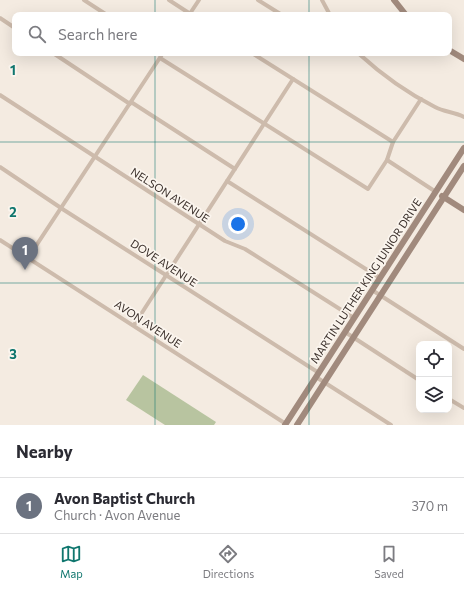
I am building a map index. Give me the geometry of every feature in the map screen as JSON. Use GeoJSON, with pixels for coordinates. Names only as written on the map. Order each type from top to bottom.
{"type":"FeatureCollection","features":[{"type":"Feature","properties":{"kind":"main road"},"geometry":{"type":"LineString","coordinates":[[394,0],[404,12]]}},
{"type":"Feature","properties":{"kind":"main road"},"geometry":{"type":"LineString","coordinates":[[452,52],[464,59]]}},
{"type":"Feature","properties":{"kind":"main road","name":"MARTIN LUTHER KING JUNIOR DRIVE"},"geometry":{"type":"LineString","coordinates":[[287,423],[464,148]]}},
{"type":"Feature","properties":{"kind":"main road","name":"MARTIN LUTHER KING JUNIOR DRIVE"},"geometry":{"type":"LineString","coordinates":[[297,425],[464,166]]}},
{"type":"Feature","properties":{"kind":"main road"},"geometry":{"type":"LineString","coordinates":[[436,192],[464,210]]}},
{"type":"Feature","properties":{"kind":"street"},"geometry":{"type":"LineString","coordinates":[[84,0],[102,12]]}},
{"type":"Feature","properties":{"kind":"street"},"geometry":{"type":"LineString","coordinates":[[169,0],[187,12]]}},
{"type":"Feature","properties":{"kind":"street"},"geometry":{"type":"LineString","coordinates":[[191,12],[199,0]]}},
{"type":"Feature","properties":{"kind":"street"},"geometry":{"type":"LineString","coordinates":[[258,0],[277,12]]}},
{"type":"Feature","properties":{"kind":"street"},"geometry":{"type":"LineString","coordinates":[[322,0],[328,12]]}},
{"type":"Feature","properties":{"kind":"street"},"geometry":{"type":"LineString","coordinates":[[0,18],[12,26]]}},
{"type":"Feature","properties":{"kind":"street"},"geometry":{"type":"LineString","coordinates":[[58,56],[235,169]]}},
{"type":"Feature","properties":{"kind":"street"},"geometry":{"type":"LineString","coordinates":[[257,56],[393,142]]}},
{"type":"Feature","properties":{"kind":"street"},"geometry":{"type":"LineString","coordinates":[[361,56],[382,74],[436,108],[464,117]]}},
{"type":"Feature","properties":{"kind":"street"},"geometry":{"type":"LineString","coordinates":[[28,258],[160,58],[368,189],[387,160],[393,142],[421,99]]}},
{"type":"Feature","properties":{"kind":"street"},"geometry":{"type":"LineString","coordinates":[[134,325],[293,79]]}},
{"type":"Feature","properties":{"kind":"street","name":"NELSON AVENUE"},"geometry":{"type":"LineString","coordinates":[[1,97],[225,241],[245,249],[354,318]]}},
{"type":"Feature","properties":{"kind":"street"},"geometry":{"type":"LineString","coordinates":[[387,160],[436,192]]}},
{"type":"Feature","properties":{"kind":"street","name":"DOVE AVENUE"},"geometry":{"type":"LineString","coordinates":[[0,168],[391,425]]}},
{"type":"Feature","properties":{"kind":"street"},"geometry":{"type":"LineString","coordinates":[[228,181],[380,278]]}},
{"type":"Feature","properties":{"kind":"street","name":"AVON AVENUE"},"geometry":{"type":"LineString","coordinates":[[0,240],[287,423],[297,425]]}},
{"type":"Feature","properties":{"kind":"street"},"geometry":{"type":"LineString","coordinates":[[372,290],[464,349]]}},
{"type":"Feature","properties":{"kind":"street"},"geometry":{"type":"LineString","coordinates":[[345,332],[416,378]]}},
{"type":"Feature","properties":{"kind":"street"},"geometry":{"type":"LineString","coordinates":[[452,401],[464,408]]}},
{"type":"Feature","properties":{"kind":"green space"},"geometry":{"type":"Polygon","coordinates":[[[143,375],[216,422],[214,425],[165,425],[126,400],[143,375]]]}},
{"type":"Feature","properties":{"kind":"place","name":"Avon Baptist Church"},"geometry":{"type":"Point","coordinates":[25,270]}}]}
